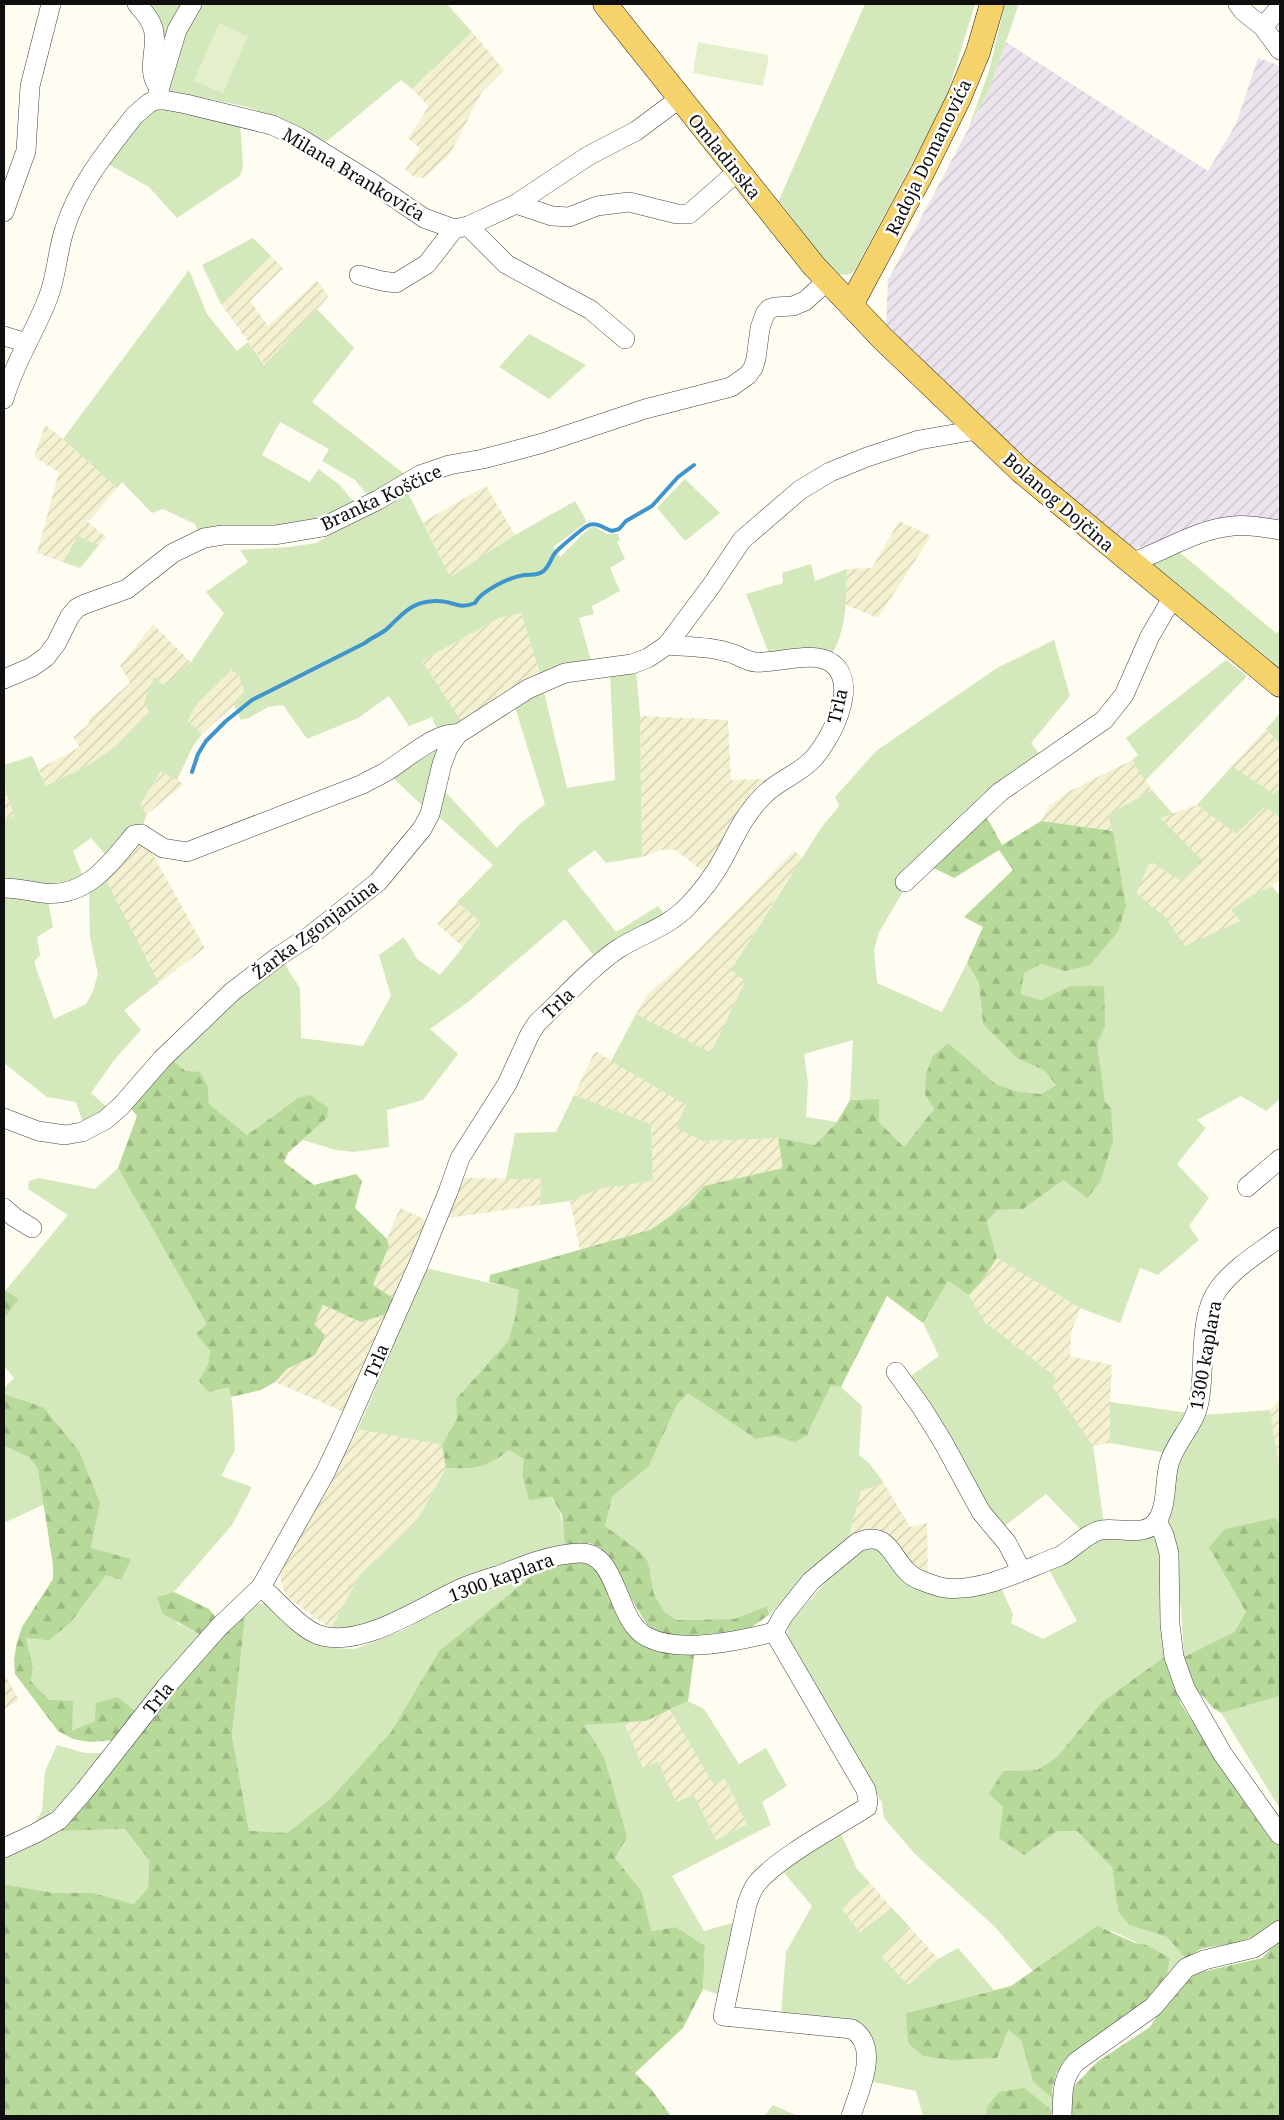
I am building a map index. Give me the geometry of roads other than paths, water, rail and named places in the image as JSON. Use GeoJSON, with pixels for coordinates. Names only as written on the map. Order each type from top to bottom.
{"type":"FeatureCollection","features":[{"type":"Feature","properties":{"kind":"main road","name":"Omladinska"},"geometry":{"type":"LineString","coordinates":[[605,4],[679,99],[827,281],[850,305]]}},
{"type":"Feature","properties":{"kind":"main road","name":"Radoja Domanovića"},"geometry":{"type":"LineString","coordinates":[[850,305],[922,173],[959,98],[978,52],[992,4]]}},
{"type":"Feature","properties":{"kind":"main road","name":"Bolanog Dojčina"},"geometry":{"type":"LineString","coordinates":[[850,305],[1021,471],[1280,686]]}},
{"type":"Feature","properties":{"kind":"street"},"geometry":{"type":"LineString","coordinates":[[4,212],[26,151],[30,86],[51,4]]}},
{"type":"Feature","properties":{"kind":"street"},"geometry":{"type":"LineString","coordinates":[[137,4],[151,22],[154,30],[152,76],[157,94]]}},
{"type":"Feature","properties":{"kind":"street"},"geometry":{"type":"LineString","coordinates":[[4,399],[52,287],[62,236],[76,200],[90,173],[134,116],[157,94],[177,30],[192,4]]}},
{"type":"Feature","properties":{"kind":"street"},"geometry":{"type":"LineString","coordinates":[[1238,4],[1243,11],[1263,27],[1280,50]]}},
{"type":"Feature","properties":{"kind":"street"},"geometry":{"type":"LineString","coordinates":[[1263,27],[1280,7]]}},
{"type":"Feature","properties":{"kind":"street","name":"Milana Brankovića"},"geometry":{"type":"LineString","coordinates":[[157,94],[186,104],[261,122],[284,130],[371,182],[424,218],[461,228]]}},
{"type":"Feature","properties":{"kind":"street"},"geometry":{"type":"LineString","coordinates":[[359,275],[396,283],[427,264],[461,228],[516,204],[588,156],[636,131],[679,99]]}},
{"type":"Feature","properties":{"kind":"street"},"geometry":{"type":"LineString","coordinates":[[516,204],[552,216],[569,217],[597,206],[629,202],[677,214],[689,214],[738,171]]}},
{"type":"Feature","properties":{"kind":"street"},"geometry":{"type":"LineString","coordinates":[[461,228],[506,264],[590,310],[624,339]]}},
{"type":"Feature","properties":{"kind":"street","name":"Branka Koščice"},"geometry":{"type":"LineString","coordinates":[[4,679],[32,667],[46,657],[56,644],[70,616],[78,608],[127,589],[173,553],[204,538],[223,535],[275,535],[323,527],[378,500],[420,475],[449,465],[483,459],[535,445],[645,409],[731,387],[748,375],[752,368],[756,359],[762,320],[769,310],[775,307],[793,306],[805,301],[827,281]]}},
{"type":"Feature","properties":{"kind":"street"},"geometry":{"type":"LineString","coordinates":[[4,336],[27,343]]}},
{"type":"Feature","properties":{"kind":"street"},"geometry":{"type":"LineString","coordinates":[[667,645],[742,540],[800,490],[830,472],[867,457],[919,440],[977,430]]}},
{"type":"Feature","properties":{"kind":"street"},"geometry":{"type":"LineString","coordinates":[[1130,563],[1202,534],[1232,526],[1245,525],[1280,530]]}},
{"type":"Feature","properties":{"kind":"street"},"geometry":{"type":"LineString","coordinates":[[905,882],[1000,792],[1104,720],[1124,695],[1150,636],[1173,598]]}},
{"type":"Feature","properties":{"kind":"street","name":"Žarka Zgonjanina"},"geometry":{"type":"LineString","coordinates":[[4,1118],[38,1131],[65,1135],[82,1132],[105,1120],[121,1106],[162,1058],[233,991],[279,956],[311,935],[378,882],[422,829],[430,814],[445,756],[458,734],[528,689],[565,673],[632,664],[648,658],[667,645]]}},
{"type":"Feature","properties":{"kind":"street","name":"Trla"},"geometry":{"type":"LineString","coordinates":[[4,1848],[59,1820],[166,1687],[219,1627],[261,1587],[325,1473],[343,1436],[419,1264],[460,1158],[507,1084],[537,1023],[618,950],[665,926],[684,910],[702,891],[714,874],[752,808],[763,795],[794,775],[812,759],[832,731],[842,702],[844,683],[838,671],[827,660],[807,658],[754,662],[723,651],[667,645]]}},
{"type":"Feature","properties":{"kind":"street"},"geometry":{"type":"LineString","coordinates":[[4,888],[44,893],[67,892],[79,889],[92,882],[109,866],[134,836],[141,834],[163,848],[188,852],[363,784],[435,740],[449,734],[458,734]]}},
{"type":"Feature","properties":{"kind":"street"},"geometry":{"type":"LineString","coordinates":[[1247,1187],[1280,1158]]}},
{"type":"Feature","properties":{"kind":"street"},"geometry":{"type":"LineString","coordinates":[[4,1208],[32,1228]]}},
{"type":"Feature","properties":{"kind":"street","name":"1300 kaplara"},"geometry":{"type":"LineString","coordinates":[[1157,1521],[1161,1510],[1170,1462],[1190,1426],[1199,1404],[1205,1333],[1210,1306],[1218,1289],[1234,1272],[1280,1237]]}},
{"type":"Feature","properties":{"kind":"street"},"geometry":{"type":"LineString","coordinates":[[896,1372],[922,1408],[943,1442],[981,1512],[1007,1543],[1021,1570]]}},
{"type":"Feature","properties":{"kind":"street"},"geometry":{"type":"LineString","coordinates":[[851,2116],[864,2078],[867,2050],[858,2033],[852,2029],[723,2016],[747,1904],[754,1887],[768,1871],[867,1808],[866,1790],[774,1632],[811,1581],[858,1542],[863,1540],[880,1540],[890,1549],[907,1574],[946,1588],[986,1584],[1071,1550],[1100,1530],[1147,1529],[1157,1521],[1169,1554],[1171,1632],[1174,1657],[1185,1688],[1222,1753],[1280,1835]]}},
{"type":"Feature","properties":{"kind":"street","name":"1300 kaplara"},"geometry":{"type":"LineString","coordinates":[[261,1587],[302,1624],[319,1634],[338,1638],[382,1628],[462,1588],[542,1559],[579,1553],[589,1554],[599,1559],[605,1565],[621,1604],[636,1628],[645,1636],[667,1644],[689,1644],[724,1642],[774,1632]]}},
{"type":"Feature","properties":{"kind":"street"},"geometry":{"type":"LineString","coordinates":[[4,1829],[21,1839]]}},
{"type":"Feature","properties":{"kind":"street"},"geometry":{"type":"LineString","coordinates":[[1062,2116],[1064,2082],[1067,2071],[1076,2062],[1153,2007],[1186,1968],[1204,1960],[1254,1948],[1280,1930]]}},
{"type":"Feature","properties":{"kind":"waterway"},"geometry":{"type":"LineString","coordinates":[[192,772],[198,754],[206,741],[226,721],[252,700],[365,643],[386,630],[404,613],[416,605],[430,601],[443,601],[464,606],[469,605],[475,603],[489,589],[504,582],[518,576],[540,573],[547,568],[553,555],[585,528],[593,524],[612,531],[619,529],[626,521],[652,506],[678,477],[694,465]]}}]}
